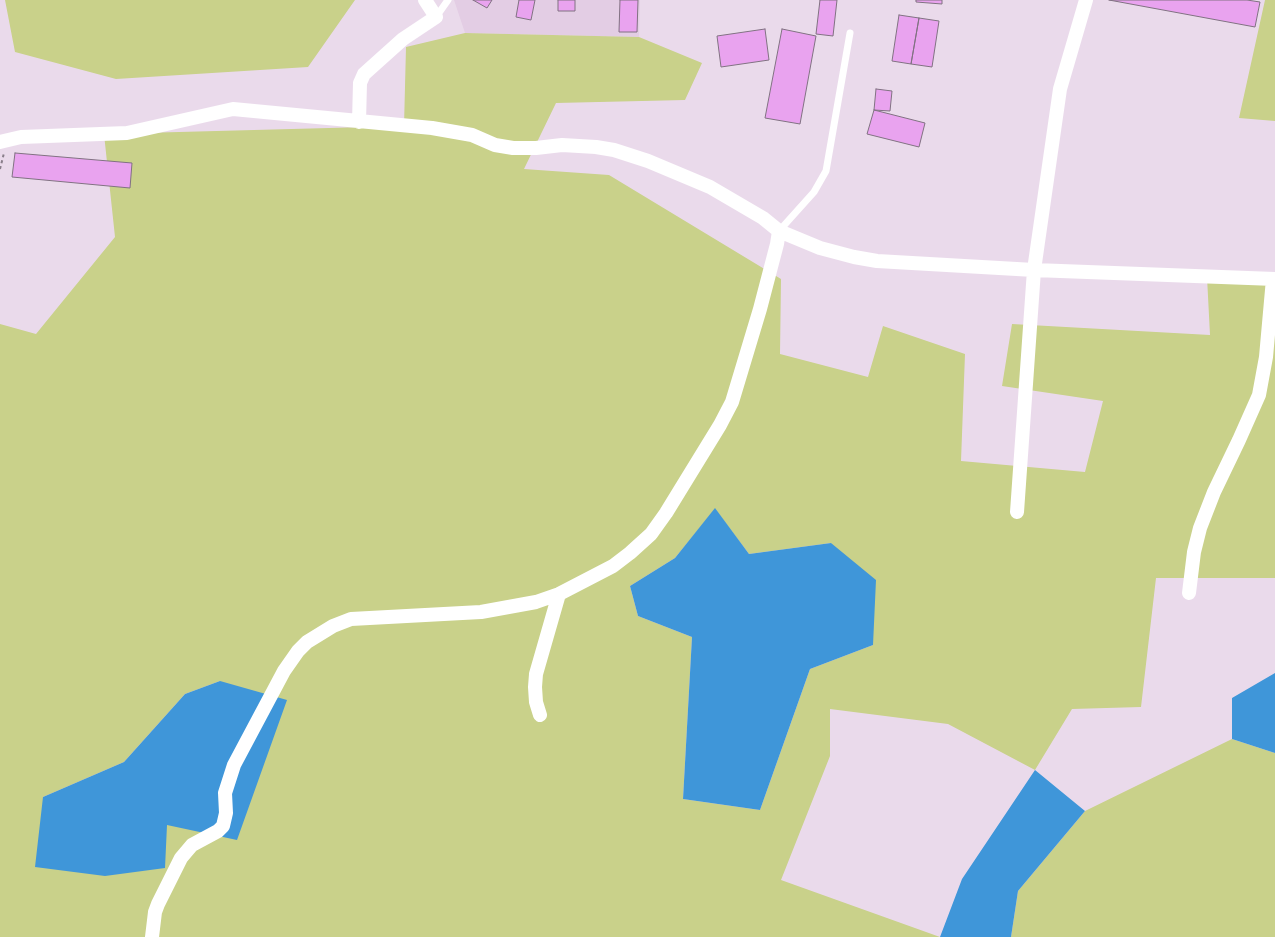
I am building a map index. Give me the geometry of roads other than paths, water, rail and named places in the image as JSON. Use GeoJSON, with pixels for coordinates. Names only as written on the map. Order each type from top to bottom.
{"type":"FeatureCollection","features":[{"type":"Feature","properties":{"kind":"street"},"geometry":{"type":"LineString","coordinates":[[359,122],[360,83],[364,74],[403,39],[436,17],[425,0]]}},
{"type":"Feature","properties":{"kind":"street"},"geometry":{"type":"LineString","coordinates":[[1017,512],[1034,270],[1060,89],[1086,0]]}},
{"type":"Feature","properties":{"kind":"street"},"geometry":{"type":"LineString","coordinates":[[0,142],[21,137],[126,133],[233,109],[432,128],[472,135],[495,145],[513,148],[536,148],[562,145],[596,147],[614,150],[648,161],[710,187],[763,218],[780,231],[820,248],[854,257],[877,260],[1034,270],[1274,279],[1266,357],[1259,395],[1214,492],[1200,528],[1194,552],[1189,593]]}},
{"type":"Feature","properties":{"kind":"street"},"geometry":{"type":"LineString","coordinates":[[152,937],[155,912],[158,904],[182,858],[192,845],[218,831],[223,826],[226,813],[225,794],[234,765],[284,671],[298,651],[307,642],[333,626],[351,619],[481,612],[536,602],[559,594],[613,566],[630,553],[650,534],[666,513],[720,426],[732,402],[760,309],[780,231]]}},
{"type":"Feature","properties":{"kind":"street"},"geometry":{"type":"LineString","coordinates":[[540,715],[536,702],[536,674],[559,594]]}},
{"type":"Feature","properties":{"kind":"lane"},"geometry":{"type":"LineString","coordinates":[[436,17],[448,0]]}},
{"type":"Feature","properties":{"kind":"lane"},"geometry":{"type":"LineString","coordinates":[[780,231],[814,192],[826,171],[850,33]]}},
{"type":"Feature","properties":{"kind":"water"},"geometry":{"type":"Polygon","coordinates":[[[715,508],[749,554],[831,543],[876,580],[873,645],[810,669],[760,810],[683,799],[692,637],[638,616],[630,586],[675,558],[715,508]]]}},
{"type":"Feature","properties":{"kind":"water"},"geometry":{"type":"Polygon","coordinates":[[[1275,673],[1275,753],[1232,739],[1232,698],[1275,673]]]}},
{"type":"Feature","properties":{"kind":"water"},"geometry":{"type":"Polygon","coordinates":[[[220,681],[287,700],[237,840],[167,825],[165,868],[105,876],[35,867],[43,797],[124,762],[185,694],[220,681]]]}},
{"type":"Feature","properties":{"kind":"water"},"geometry":{"type":"Polygon","coordinates":[[[1035,770],[1085,811],[1018,891],[1011,937],[940,937],[962,879],[1035,770]]]}}]}
